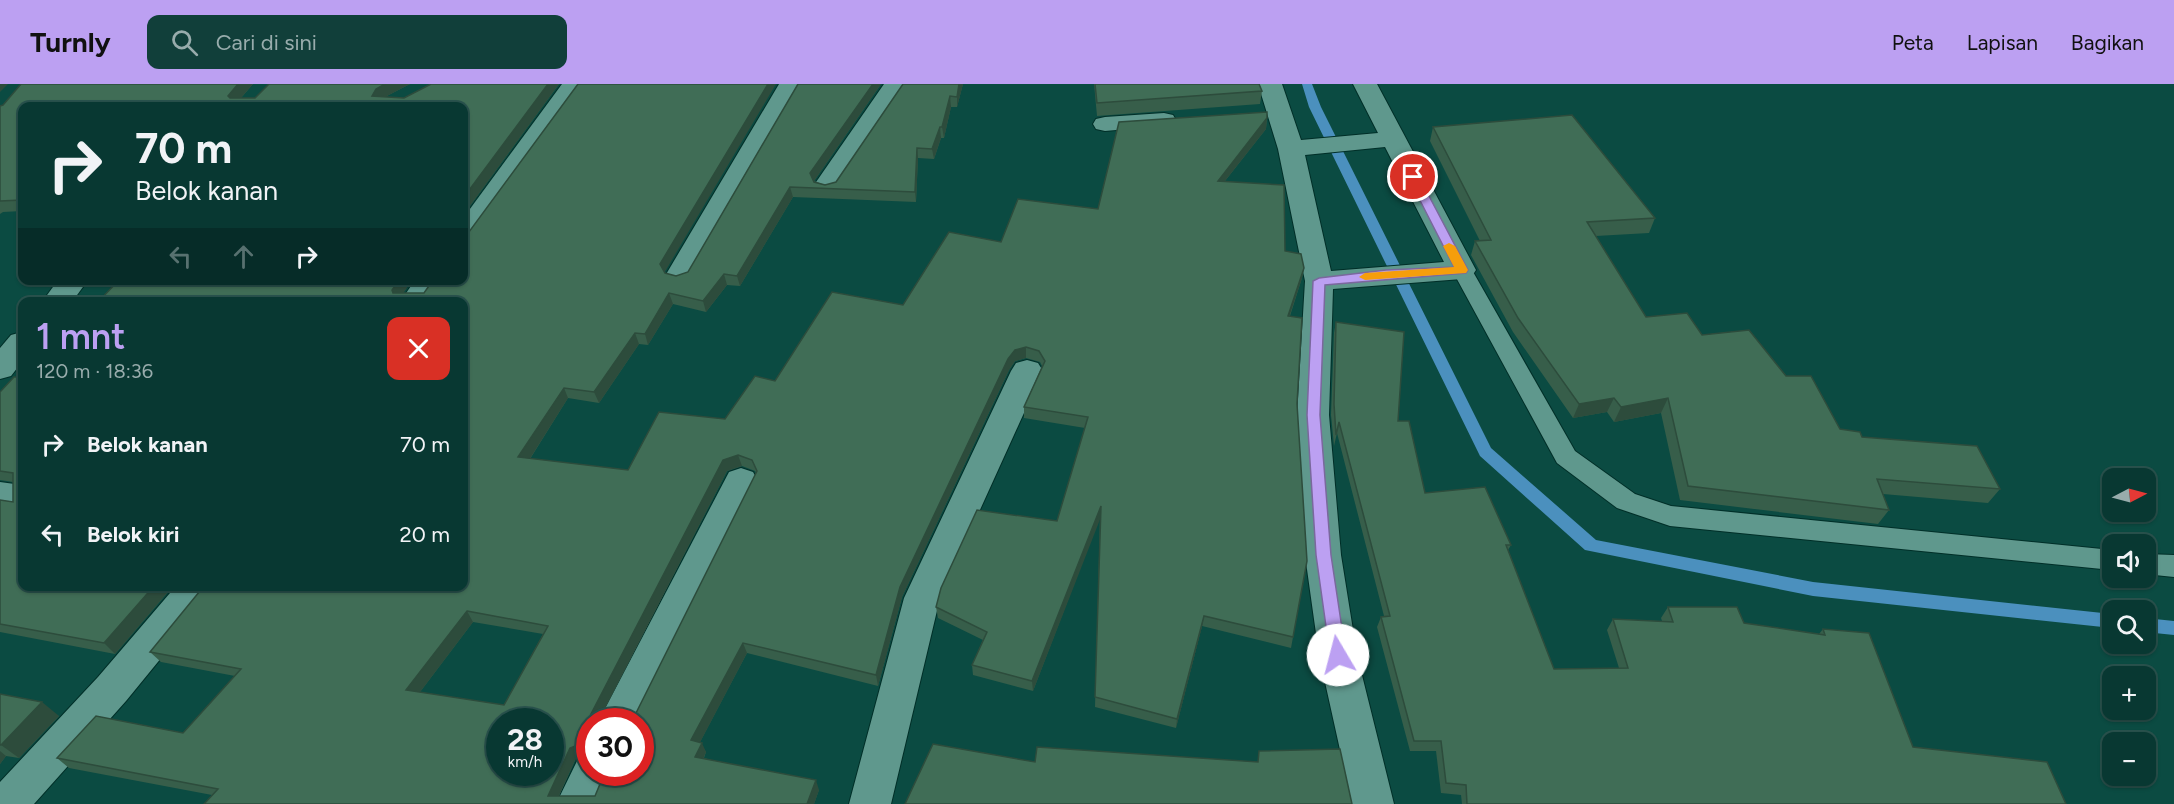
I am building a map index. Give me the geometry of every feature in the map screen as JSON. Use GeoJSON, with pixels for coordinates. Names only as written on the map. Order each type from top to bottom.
{"type":"FeatureCollection","features":[{"type":"Feature","properties":{"kind":"street"},"geometry":{"type":"LineString","coordinates":[[468,230],[574,84]]}},
{"type":"Feature","properties":{"kind":"street"},"geometry":{"type":"LineString","coordinates":[[678,276],[791,84]]}},
{"type":"Feature","properties":{"kind":"street"},"geometry":{"type":"LineString","coordinates":[[827,185],[896,84]]}},
{"type":"Feature","properties":{"kind":"street"},"geometry":{"type":"LineString","coordinates":[[1319,281],[1386,274],[1462,270],[1365,84]]}},
{"type":"Feature","properties":{"kind":"street"},"geometry":{"type":"LineString","coordinates":[[1268,104],[1306,147],[1319,281],[1313,415],[1323,555],[1338,655],[1373,804]]}},
{"type":"Feature","properties":{"kind":"street"},"geometry":{"type":"LineString","coordinates":[[1106,124],[1186,118]]}},
{"type":"Feature","properties":{"kind":"street"},"geometry":{"type":"LineString","coordinates":[[1306,147],[1394,139]]}},
{"type":"Feature","properties":{"kind":"street"},"geometry":{"type":"LineString","coordinates":[[60,297],[70,285]]}},
{"type":"Feature","properties":{"kind":"street"},"geometry":{"type":"LineString","coordinates":[[0,368],[18,347]]}},
{"type":"Feature","properties":{"kind":"street"},"geometry":{"type":"LineString","coordinates":[[870,804],[922,598],[1027,371]]}},
{"type":"Feature","properties":{"kind":"street"},"geometry":{"type":"LineString","coordinates":[[625,708],[741,481]]}},
{"type":"Feature","properties":{"kind":"street"},"geometry":{"type":"LineString","coordinates":[[0,495],[18,497]]}},
{"type":"Feature","properties":{"kind":"street"},"geometry":{"type":"LineString","coordinates":[[7,804],[112,689],[194,591]]}},
{"type":"Feature","properties":{"kind":"street"},"geometry":{"type":"LineString","coordinates":[[577,804],[585,786]]}},
{"type":"Feature","properties":{"kind":"lane"},"geometry":{"type":"LineString","coordinates":[[1462,270],[1566,457],[1626,501],[1670,516],[2102,559]]}},
{"type":"Feature","properties":{"kind":"lane"},"geometry":{"type":"LineString","coordinates":[[2156,565],[2174,566]]}},
{"type":"Feature","properties":{"kind":"building"},"geometry":{"type":"Polygon","coordinates":[[[21,84],[238,84],[228,96],[230,98],[255,98],[269,84],[385,84],[376,89],[372,96],[404,98],[431,84],[548,84],[468,192],[468,102],[18,102],[18,200],[0,201],[0,106],[21,84]]]}},
{"type":"Feature","properties":{"kind":"building"},"geometry":{"type":"Polygon","coordinates":[[[578,84],[768,84],[660,264],[665,273],[676,276],[688,272],[798,84],[873,84],[810,173],[814,182],[825,185],[836,182],[903,84],[959,84],[957,97],[950,96],[942,127],[940,127],[932,149],[917,148],[915,192],[790,187],[737,276],[724,274],[703,301],[669,293],[645,334],[635,333],[594,392],[564,388],[518,457],[628,470],[659,412],[725,419],[755,376],[775,381],[832,292],[903,305],[949,232],[1001,242],[1018,199],[1098,209],[1119,122],[1267,112],[1267,118],[1218,181],[1284,185],[1285,251],[1301,254],[1304,268],[1288,316],[1302,318],[1297,404],[1307,561],[1293,637],[1204,616],[1177,719],[1095,697],[1101,506],[1032,681],[972,665],[987,632],[936,607],[941,588],[977,510],[1057,521],[1088,417],[1024,407],[1045,361],[1039,351],[1026,347],[1015,350],[1008,359],[900,587],[876,675],[743,643],[691,740],[702,743],[695,757],[816,780],[807,804],[204,804],[218,789],[57,758],[96,716],[183,733],[241,669],[150,652],[200,591],[468,591],[468,297],[103,297],[114,285],[396,285],[392,290],[393,293],[424,293],[430,285],[468,285],[468,232],[578,84]],[[738,455],[723,460],[594,708],[576,708],[576,746],[570,748],[564,761],[564,708],[486,708],[486,786],[553,786],[548,796],[595,796],[599,786],[654,786],[654,708],[638,708],[757,471],[752,460],[738,455]],[[467,611],[406,690],[504,705],[548,626],[467,611]]]}},
{"type":"Feature","properties":{"kind":"building"},"geometry":{"type":"Polygon","coordinates":[[[1095,84],[1259,84],[1262,91],[1097,103],[1095,84]]]}},
{"type":"Feature","properties":{"kind":"building"},"geometry":{"type":"Polygon","coordinates":[[[1572,115],[1655,218],[1587,222],[1646,317],[1687,313],[1702,335],[1749,330],[1786,376],[1811,376],[1840,429],[1860,432],[1862,437],[1977,446],[2000,489],[1877,479],[1889,510],[1688,486],[1668,398],[1621,407],[1614,398],[1579,404],[1518,318],[1475,241],[1491,240],[1433,127],[1572,115]]]}},
{"type":"Feature","properties":{"kind":"building"},"geometry":{"type":"Polygon","coordinates":[[[1336,322],[1404,332],[1398,421],[1409,421],[1425,493],[1485,487],[1511,545],[1506,545],[1554,669],[1628,668],[1613,619],[1673,622],[1668,607],[1737,607],[1744,623],[1825,635],[1823,629],[1869,633],[1913,747],[2047,762],[2066,804],[1467,804],[1466,785],[1446,783],[1441,741],[1414,741],[1381,617],[1390,616],[1339,422],[1336,435],[1334,404],[1336,322]]]}},
{"type":"Feature","properties":{"kind":"building"},"geometry":{"type":"Polygon","coordinates":[[[14,377],[18,377],[18,591],[150,591],[104,643],[0,624],[0,500],[13,502],[13,473],[0,471],[0,392],[14,377]]]}},
{"type":"Feature","properties":{"kind":"building"},"geometry":{"type":"Polygon","coordinates":[[[0,694],[42,702],[1,745],[0,745],[0,694]]]}},
{"type":"Feature","properties":{"kind":"building"},"geometry":{"type":"Polygon","coordinates":[[[933,744],[1035,762],[1037,747],[1258,762],[1259,751],[1340,749],[1352,804],[905,804],[933,744]]]}},
{"type":"Feature","properties":{"kind":"waterway"},"geometry":{"type":"LineString","coordinates":[[1307,84],[1315,107],[1485,452],[1591,545],[1813,589],[2102,620]]}},
{"type":"Feature","properties":{"kind":"waterway"},"geometry":{"type":"LineString","coordinates":[[2156,626],[2174,628]]}},
{"type":"Feature","properties":{"kind":"slow traffic"},"geometry":{"type":"LineString","coordinates":[[1365,277],[1462,270],[1449,246]]}},
{"type":"Feature","properties":{"kind":"route"},"geometry":{"type":"LineString","coordinates":[[1338,655],[1323,555],[1313,415],[1319,281],[1386,274],[1462,270],[1413,177]]}}]}
